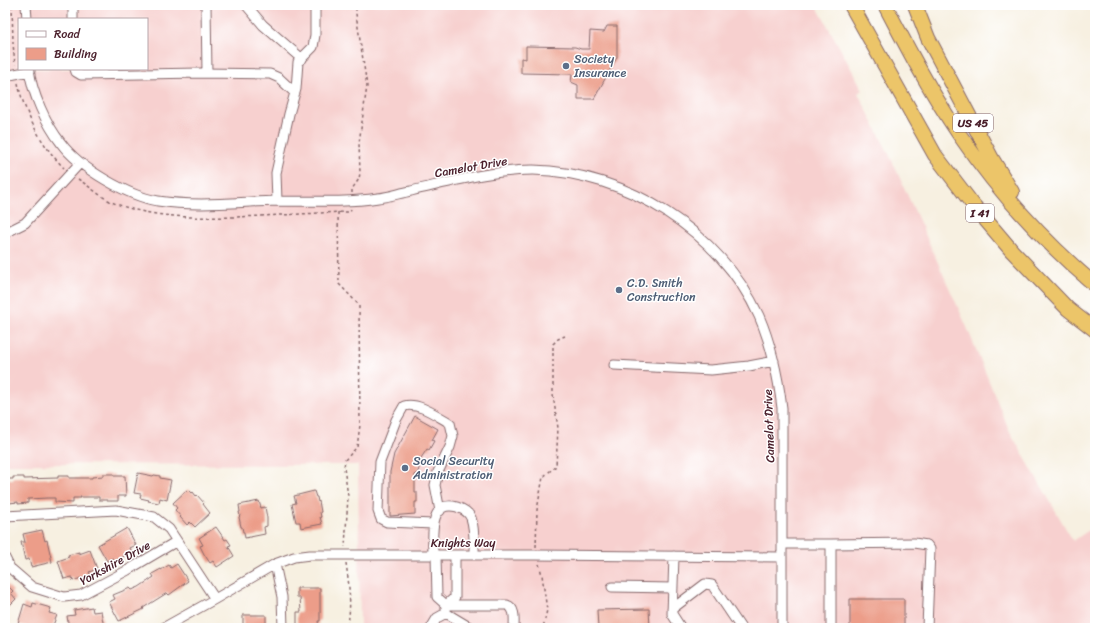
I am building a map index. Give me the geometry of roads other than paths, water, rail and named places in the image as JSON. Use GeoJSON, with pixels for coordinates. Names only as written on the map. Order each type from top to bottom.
{"type":"FeatureCollection","features":[{"type":"Feature","properties":{"kind":"highway"},"geometry":{"type":"LineString","coordinates":[[846,5],[890,75]]}},
{"type":"Feature","properties":{"kind":"highway","name":"I 41"},"geometry":{"type":"LineString","coordinates":[[851,5],[935,155],[974,206],[1012,251],[1068,309],[1095,330]]}},
{"type":"Feature","properties":{"kind":"highway","name":"I 41"},"geometry":{"type":"LineString","coordinates":[[885,5],[915,62],[959,134],[998,186],[1041,236],[1095,285]]}},
{"type":"Feature","properties":{"kind":"highway","name":"US 45"},"geometry":{"type":"LineString","coordinates":[[915,5],[928,38],[992,159],[1041,236]]}},
{"type":"Feature","properties":{"kind":"street"},"geometry":{"type":"LineString","coordinates":[[26,5],[27,18]]}},
{"type":"Feature","properties":{"kind":"street"},"geometry":{"type":"LineString","coordinates":[[72,5],[73,18]]}},
{"type":"Feature","properties":{"kind":"street"},"geometry":{"type":"LineString","coordinates":[[206,5],[207,73]]}},
{"type":"Feature","properties":{"kind":"street"},"geometry":{"type":"LineString","coordinates":[[246,5],[263,25],[302,59]]}},
{"type":"Feature","properties":{"kind":"street"},"geometry":{"type":"LineString","coordinates":[[277,201],[276,173],[295,93],[298,62],[313,47],[315,35],[315,5]]}},
{"type":"Feature","properties":{"kind":"street"},"geometry":{"type":"LineString","coordinates":[[5,76],[30,70]]}},
{"type":"Feature","properties":{"kind":"street","name":"Camelot Drive"},"geometry":{"type":"LineString","coordinates":[[30,70],[30,78],[39,104],[61,144],[80,163],[105,179],[130,193],[157,201],[194,203],[351,200],[378,198],[484,175],[532,170],[576,175],[636,195],[667,212],[696,233],[716,253],[739,282],[758,314],[774,361],[782,408],[782,628]]}},
{"type":"Feature","properties":{"kind":"street"},"geometry":{"type":"LineString","coordinates":[[75,70],[81,75],[207,73],[270,74],[279,78],[295,93]]}},
{"type":"Feature","properties":{"kind":"street"},"geometry":{"type":"LineString","coordinates":[[5,233],[25,223],[80,163]]}},
{"type":"Feature","properties":{"kind":"street"},"geometry":{"type":"LineString","coordinates":[[614,364],[711,370],[749,366],[774,361]]}},
{"type":"Feature","properties":{"kind":"street"},"geometry":{"type":"LineString","coordinates":[[433,524],[387,522],[381,519],[378,511],[380,462],[396,420],[404,406],[410,404],[422,408],[450,423],[453,436],[452,441],[438,472],[435,485],[440,511]]}},
{"type":"Feature","properties":{"kind":"street"},"geometry":{"type":"LineString","coordinates":[[471,628],[446,609],[436,597],[433,524],[440,511],[448,506],[457,507],[470,515],[474,530],[474,555]]}},
{"type":"Feature","properties":{"kind":"street"},"geometry":{"type":"LineString","coordinates":[[5,516],[116,510],[154,517],[169,529],[215,599]]}},
{"type":"Feature","properties":{"kind":"street","name":"Yorkshire Drive"},"geometry":{"type":"LineString","coordinates":[[5,558],[10,568],[32,587],[64,597],[81,595],[128,570],[177,541]]}},
{"type":"Feature","properties":{"kind":"street"},"geometry":{"type":"LineString","coordinates":[[782,544],[914,543],[926,545],[930,549],[927,628]]}},
{"type":"Feature","properties":{"kind":"street"},"geometry":{"type":"LineString","coordinates":[[831,544],[831,628]]}},
{"type":"Feature","properties":{"kind":"street"},"geometry":{"type":"LineString","coordinates":[[431,628],[455,596],[455,555]]}},
{"type":"Feature","properties":{"kind":"street","name":"Knights Way"},"geometry":{"type":"LineString","coordinates":[[163,628],[275,564],[294,558],[310,556],[536,555],[782,557]]}},
{"type":"Feature","properties":{"kind":"street"},"geometry":{"type":"LineString","coordinates":[[674,556],[672,614],[681,628]]}},
{"type":"Feature","properties":{"kind":"street"},"geometry":{"type":"LineString","coordinates":[[275,564],[282,597],[282,628]]}},
{"type":"Feature","properties":{"kind":"street"},"geometry":{"type":"LineString","coordinates":[[672,609],[705,584],[712,585],[741,628]]}},
{"type":"Feature","properties":{"kind":"street"},"geometry":{"type":"LineString","coordinates":[[612,587],[673,588]]}},
{"type":"Feature","properties":{"kind":"street"},"geometry":{"type":"LineString","coordinates":[[446,609],[510,606],[513,610],[514,628]]}},
{"type":"Feature","properties":{"kind":"place","name":"Society Insurance"},"geometry":{"type":"Point","coordinates":[566,66]}},
{"type":"Feature","properties":{"kind":"place","name":"C.D. Smith Construction"},"geometry":{"type":"Point","coordinates":[619,290]}},
{"type":"Feature","properties":{"kind":"place","name":"Social Security Administration"},"geometry":{"type":"Point","coordinates":[405,468]}}]}
